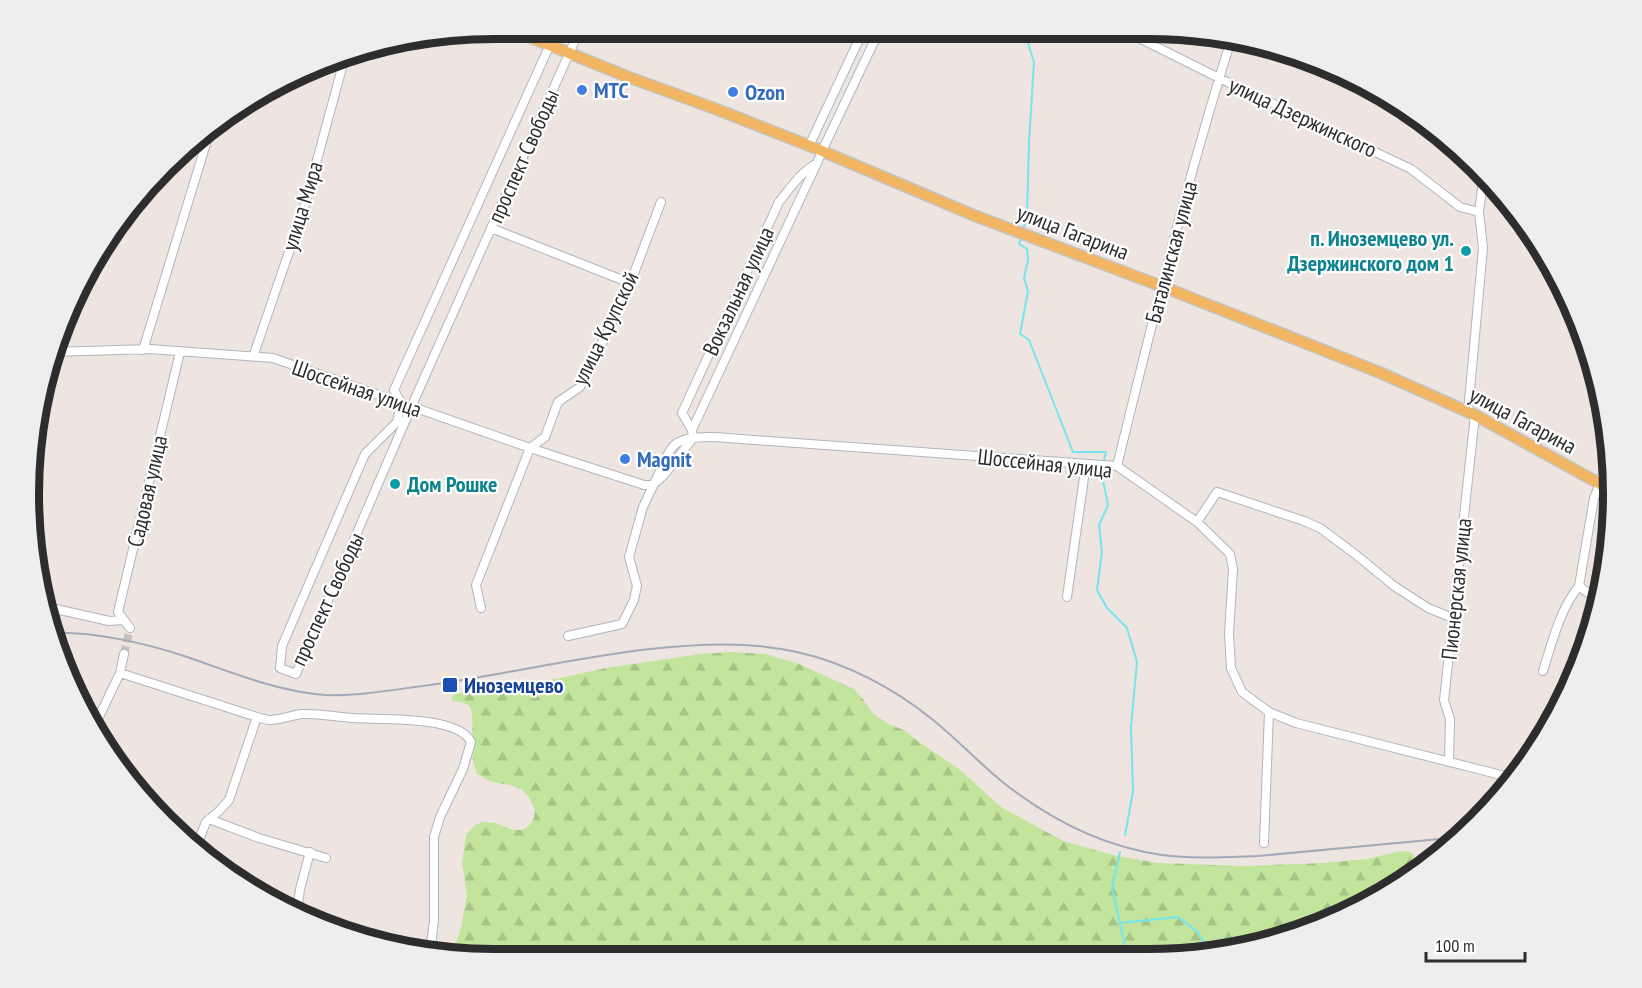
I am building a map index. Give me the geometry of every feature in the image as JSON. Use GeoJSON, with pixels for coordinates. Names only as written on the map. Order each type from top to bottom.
{"type":"FeatureCollection","features":[{"type":"Feature","properties":{"kind":"main road","name":"улица Гагарина"},"geometry":{"type":"LineString","coordinates":[[536,39],[628,77],[822,151],[1032,238],[1381,373],[1472,413],[1603,485]]}},
{"type":"Feature","properties":{"kind":"street","name":"проспект Свободы"},"geometry":{"type":"LineString","coordinates":[[553,39],[394,390],[401,403],[398,422],[365,454],[282,646],[280,668],[296,674],[575,39]]}},
{"type":"Feature","properties":{"kind":"street"},"geometry":{"type":"LineString","coordinates":[[809,146],[859,39]]}},
{"type":"Feature","properties":{"kind":"street","name":"Вокзальная улица"},"geometry":{"type":"LineString","coordinates":[[692,434],[875,39]]}},
{"type":"Feature","properties":{"kind":"street","name":"улица Дзержинского"},"geometry":{"type":"LineString","coordinates":[[1141,39],[1411,169],[1460,207],[1479,212]]}},
{"type":"Feature","properties":{"kind":"street","name":"Баталинская улица"},"geometry":{"type":"LineString","coordinates":[[1117,466],[1161,286],[1229,47]]}},
{"type":"Feature","properties":{"kind":"street","name":"улица Мира"},"geometry":{"type":"LineString","coordinates":[[253,357],[304,208],[343,65]]}},
{"type":"Feature","properties":{"kind":"street"},"geometry":{"type":"LineString","coordinates":[[143,350],[207,142]]}},
{"type":"Feature","properties":{"kind":"street","name":"Вокзальная улица"},"geometry":{"type":"LineString","coordinates":[[692,434],[682,413],[779,202],[805,170],[818,163]]}},
{"type":"Feature","properties":{"kind":"street","name":"Пионерская улица"},"geometry":{"type":"LineString","coordinates":[[1449,762],[1450,719],[1444,700],[1472,413],[1483,248],[1479,212],[1482,186]]}},
{"type":"Feature","properties":{"kind":"street","name":"улица Крупской"},"geometry":{"type":"LineString","coordinates":[[481,609],[476,585],[530,448],[545,437],[558,402],[580,387],[625,297],[660,202]]}},
{"type":"Feature","properties":{"kind":"street"},"geometry":{"type":"LineString","coordinates":[[490,228],[630,283]]}},
{"type":"Feature","properties":{"kind":"street","name":"Шоссейная улица"},"geometry":{"type":"LineString","coordinates":[[62,352],[143,350],[273,358],[530,448],[644,485],[652,485]]}},
{"type":"Feature","properties":{"kind":"street","name":"Садовая улица"},"geometry":{"type":"LineString","coordinates":[[124,620],[118,612],[180,352]]}},
{"type":"Feature","properties":{"kind":"street"},"geometry":{"type":"LineString","coordinates":[[568,636],[622,624],[634,600],[637,586],[629,557],[652,485],[674,445],[692,434]]}},
{"type":"Feature","properties":{"kind":"street","name":"Шоссейная улица"},"geometry":{"type":"LineString","coordinates":[[692,434],[1117,466],[1197,522],[1230,554],[1233,569],[1228,633],[1231,668],[1242,692],[1269,712],[1296,723],[1505,776]]}},
{"type":"Feature","properties":{"kind":"street"},"geometry":{"type":"LineString","coordinates":[[1066,597],[1086,464]]}},
{"type":"Feature","properties":{"kind":"street"},"geometry":{"type":"LineString","coordinates":[[1543,671],[1571,595],[1579,586],[1594,498],[1602,475]]}},
{"type":"Feature","properties":{"kind":"street"},"geometry":{"type":"LineString","coordinates":[[1197,522],[1216,492],[1304,521],[1320,528],[1394,586],[1428,609],[1453,618]]}},
{"type":"Feature","properties":{"kind":"street"},"geometry":{"type":"LineString","coordinates":[[1579,586],[1591,594]]}},
{"type":"Feature","properties":{"kind":"street"},"geometry":{"type":"LineString","coordinates":[[54,609],[109,621],[124,620],[130,628]]}},
{"type":"Feature","properties":{"kind":"street"},"geometry":{"type":"LineString","coordinates":[[98,718],[120,673],[124,654]]}},
{"type":"Feature","properties":{"kind":"street"},"geometry":{"type":"LineString","coordinates":[[120,673],[272,720],[303,714],[354,719],[416,720],[444,725],[469,737],[471,742],[463,769],[440,818],[434,837],[434,921],[431,944]]}},
{"type":"Feature","properties":{"kind":"street"},"geometry":{"type":"LineString","coordinates":[[1264,843],[1269,712]]}},
{"type":"Feature","properties":{"kind":"street"},"geometry":{"type":"LineString","coordinates":[[199,840],[206,822],[229,800],[257,717]]}},
{"type":"Feature","properties":{"kind":"street"},"geometry":{"type":"LineString","coordinates":[[209,819],[259,838],[326,858]]}},
{"type":"Feature","properties":{"kind":"street"},"geometry":{"type":"LineString","coordinates":[[298,904],[309,852]]}},
{"type":"Feature","properties":{"kind":"green space"},"geometry":{"type":"Polygon","coordinates":[[[732,652],[765,654],[799,664],[854,689],[878,717],[906,731],[959,769],[1001,807],[1063,841],[1113,855],[1157,863],[1244,866],[1324,863],[1367,859],[1401,851],[1414,855],[1414,863],[1376,888],[1349,902],[1294,925],[1237,940],[1178,948],[494,949],[454,947],[461,928],[467,895],[462,863],[466,835],[475,825],[483,822],[496,823],[513,830],[522,830],[530,825],[535,810],[529,797],[522,790],[492,782],[477,774],[473,762],[471,710],[467,704],[452,701],[452,697],[455,694],[532,684],[606,668],[700,654],[732,652]]]}},
{"type":"Feature","properties":{"kind":"waterway"},"geometry":{"type":"LineString","coordinates":[[1023,230],[1027,215],[1034,62],[1026,39]]}},
{"type":"Feature","properties":{"kind":"waterway"},"geometry":{"type":"LineString","coordinates":[[1021,238],[1019,244],[1027,249],[1028,260],[1024,278],[1028,291],[1020,334],[1029,340],[1073,452],[1106,452],[1104,460]]}},
{"type":"Feature","properties":{"kind":"waterway"},"geometry":{"type":"LineString","coordinates":[[1103,471],[1108,505],[1099,525],[1102,552],[1097,590],[1107,608],[1127,628],[1137,662],[1131,727],[1133,792],[1125,835]]}},
{"type":"Feature","properties":{"kind":"waterway"},"geometry":{"type":"LineString","coordinates":[[1120,852],[1112,888],[1124,949]]}},
{"type":"Feature","properties":{"kind":"waterway"},"geometry":{"type":"LineString","coordinates":[[1120,923],[1178,917],[1198,932],[1205,945]]}},
{"type":"Feature","properties":{"kind":"tunnel"},"geometry":{"type":"LineString","coordinates":[[124,654],[130,628]]}},
{"type":"Feature","properties":{"kind":"railway"},"geometry":{"type":"LineString","coordinates":[[61,633],[136,642],[271,685],[326,695],[371,693],[445,683],[650,649],[723,644],[760,646],[815,657],[851,670],[886,687],[933,720],[1023,797],[1079,830],[1119,846],[1162,855],[1222,857],[1258,856],[1445,838]]}},
{"type":"Feature","properties":{"kind":"place","name":"МТС"},"geometry":{"type":"Point","coordinates":[582,90]}},
{"type":"Feature","properties":{"kind":"place","name":"Ozon"},"geometry":{"type":"Point","coordinates":[733,92]}},
{"type":"Feature","properties":{"kind":"place","name":"п. Иноземцево ул. Дзержинского дом 1"},"geometry":{"type":"Point","coordinates":[1466,251]}},
{"type":"Feature","properties":{"kind":"place","name":"Magnit"},"geometry":{"type":"Point","coordinates":[625,459]}},
{"type":"Feature","properties":{"kind":"place","name":"Дом Рошке"},"geometry":{"type":"Point","coordinates":[395,484]}},
{"type":"Feature","properties":{"kind":"place","name":"Иноземцево"},"geometry":{"type":"Point","coordinates":[450,685]}}]}
